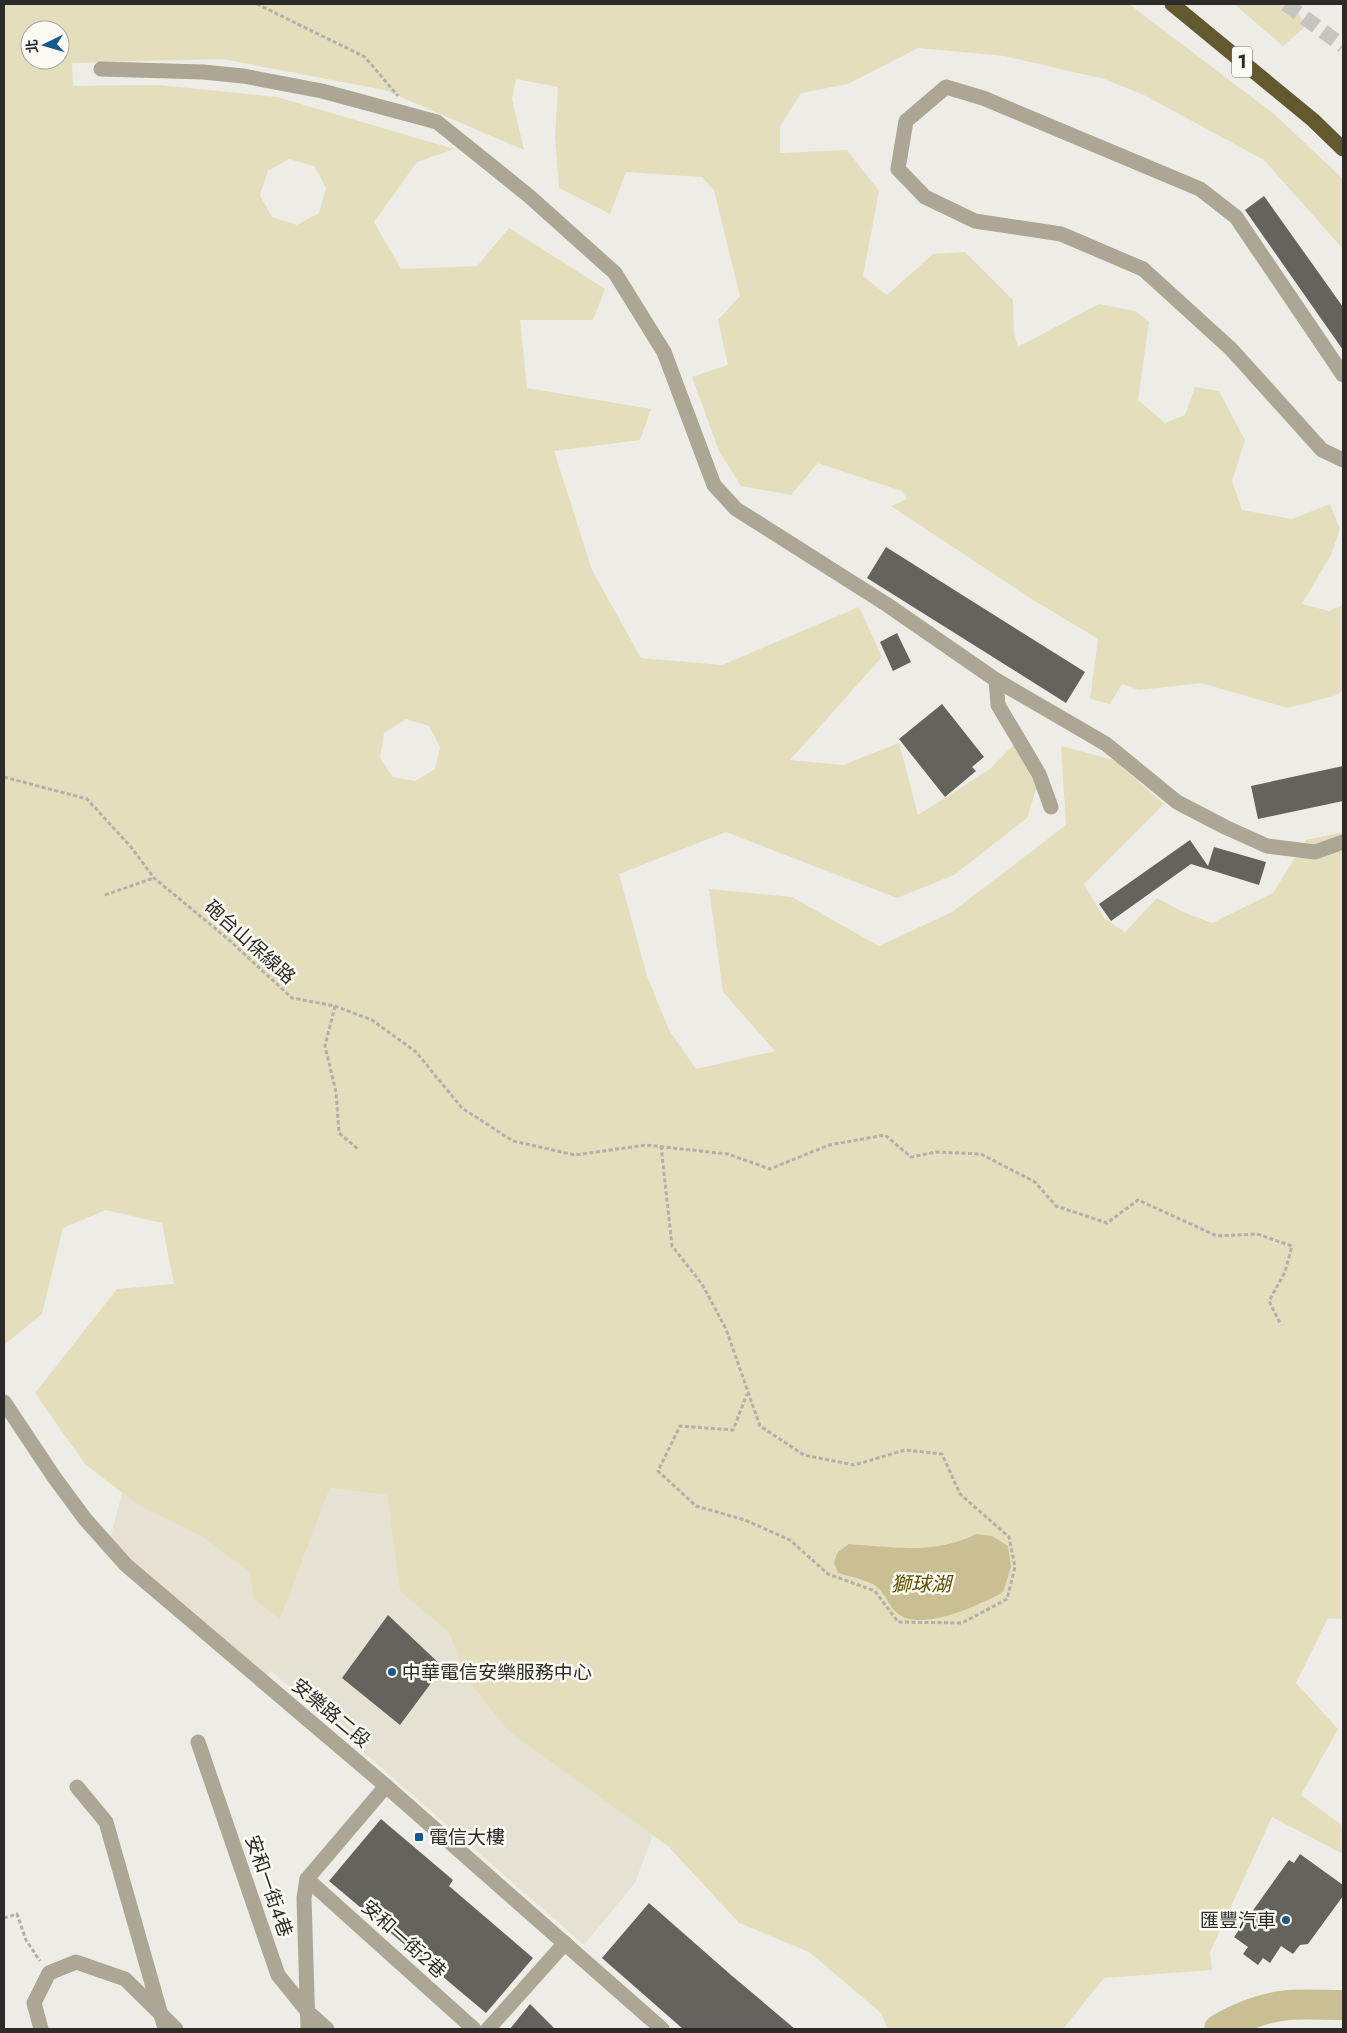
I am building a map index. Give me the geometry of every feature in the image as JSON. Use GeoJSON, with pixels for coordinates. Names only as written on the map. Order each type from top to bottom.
{"type":"FeatureCollection","features":[{"type":"Feature","properties":{"kind":"highway","name":"1"},"geometry":{"type":"LineString","coordinates":[[1172,4],[1313,120],[1343,149]]}},
{"type":"Feature","properties":{"kind":"street"},"geometry":{"type":"LineString","coordinates":[[100,69],[203,72],[243,76],[322,91],[437,122],[529,196],[615,273],[664,352],[714,485],[736,509],[886,604],[996,680],[1106,744],[1177,802],[1225,828],[1267,846],[1315,852],[1343,842]]}},
{"type":"Feature","properties":{"kind":"street"},"geometry":{"type":"LineString","coordinates":[[1343,375],[1236,217],[1200,190],[983,98],[946,87],[906,120],[898,168],[925,197],[975,221],[1061,234],[1143,269],[1231,349],[1322,450],[1343,460]]}},
{"type":"Feature","properties":{"kind":"street"},"geometry":{"type":"LineString","coordinates":[[996,680],[998,705],[1039,774],[1051,807]]}},
{"type":"Feature","properties":{"kind":"street","name":"安樂路二段"},"geometry":{"type":"LineString","coordinates":[[4,1402],[54,1477],[85,1519],[126,1565],[386,1786],[662,2029]]}},
{"type":"Feature","properties":{"kind":"street","name":"安和一街4巷"},"geometry":{"type":"LineString","coordinates":[[198,1742],[278,1975],[308,2012],[327,2029]]}},
{"type":"Feature","properties":{"kind":"street"},"geometry":{"type":"LineString","coordinates":[[308,2029],[304,1898],[307,1879],[386,1786]]}},
{"type":"Feature","properties":{"kind":"street"},"geometry":{"type":"LineString","coordinates":[[77,1787],[106,1822],[165,2029]]}},
{"type":"Feature","properties":{"kind":"street","name":"安和一街2巷"},"geometry":{"type":"LineString","coordinates":[[307,1879],[474,2029]]}},
{"type":"Feature","properties":{"kind":"street"},"geometry":{"type":"LineString","coordinates":[[488,2029],[565,1942]]}},
{"type":"Feature","properties":{"kind":"street"},"geometry":{"type":"LineString","coordinates":[[41,2029],[34,2003],[49,1973],[76,1962],[125,1979],[176,2029]]}},
{"type":"Feature","properties":{"kind":"path"},"geometry":{"type":"LineString","coordinates":[[257,4],[365,57],[417,117]]}},
{"type":"Feature","properties":{"kind":"path","name":"砲台山保線路"},"geometry":{"type":"LineString","coordinates":[[4,777],[87,799],[131,847],[154,878],[228,939],[292,998],[335,1006],[372,1020],[416,1052],[462,1108],[513,1141],[575,1155],[646,1145],[660,1146],[728,1154],[770,1169],[830,1145],[885,1135],[911,1157],[936,1152],[981,1154],[1035,1182],[1056,1206],[1107,1223],[1138,1200],[1216,1236],[1257,1234],[1292,1246],[1285,1272],[1269,1301],[1280,1325]]}},
{"type":"Feature","properties":{"kind":"path"},"geometry":{"type":"LineString","coordinates":[[105,895],[154,878]]}},
{"type":"Feature","properties":{"kind":"path"},"geometry":{"type":"LineString","coordinates":[[335,1006],[325,1046],[336,1092],[339,1133],[358,1149]]}},
{"type":"Feature","properties":{"kind":"path"},"geometry":{"type":"LineString","coordinates":[[660,1146],[672,1246],[702,1284],[726,1329],[760,1426],[804,1455],[854,1465],[905,1450],[942,1454],[960,1494],[1009,1537],[1015,1567],[1007,1599],[962,1623],[898,1622],[875,1591],[828,1574],[790,1540],[745,1520],[696,1506],[658,1471],[680,1426],[733,1430],[748,1394]]}},
{"type":"Feature","properties":{"kind":"path"},"geometry":{"type":"LineString","coordinates":[[4,1918],[17,1914],[26,1940],[49,1973]]}},
{"type":"Feature","properties":{"kind":"shaded area"},"geometry":{"type":"Polygon","coordinates":[[[4,4],[1129,4],[1274,114],[1343,179],[1343,249],[1264,160],[1144,95],[1104,79],[1004,56],[918,48],[848,84],[801,93],[780,126],[780,153],[847,150],[879,191],[863,276],[887,295],[933,254],[965,252],[1013,300],[1014,333],[1018,347],[1099,304],[1135,311],[1149,322],[1138,400],[1165,423],[1185,415],[1195,387],[1219,391],[1245,440],[1232,481],[1242,510],[1292,519],[1330,504],[1340,529],[1331,555],[1302,604],[1329,611],[1343,605],[1343,690],[1337,695],[1288,708],[1201,683],[1139,690],[1122,684],[1110,704],[1090,699],[1098,639],[1030,598],[891,506],[907,499],[902,491],[818,463],[791,495],[741,486],[719,451],[692,377],[728,365],[718,320],[740,296],[714,190],[702,177],[626,172],[610,214],[559,188],[555,137],[558,87],[516,79],[512,99],[524,150],[384,90],[223,59],[72,63],[73,86],[159,85],[277,97],[454,149],[417,162],[374,222],[401,269],[477,266],[509,228],[605,289],[593,320],[520,320],[527,388],[651,409],[640,440],[554,451],[592,570],[641,658],[722,665],[859,607],[882,657],[790,760],[843,765],[899,743],[918,815],[990,769],[1016,742],[1042,771],[1027,818],[954,875],[897,898],[726,832],[619,874],[647,976],[669,1030],[696,1069],[775,1051],[723,992],[709,889],[792,897],[879,946],[952,912],[1066,825],[1061,746],[1114,760],[1164,804],[1084,884],[1104,918],[1125,932],[1157,898],[1183,912],[1212,923],[1273,893],[1306,840],[1343,832],[1343,1619],[1328,1618],[1296,1683],[1338,1729],[1301,1795],[1343,1826],[1343,1854],[1272,1817],[1210,1952],[1212,1970],[1104,1978],[1063,2029],[888,2029],[881,2013],[809,1952],[739,1923],[668,1846],[509,1732],[465,1677],[449,1632],[400,1592],[387,1495],[330,1488],[280,1620],[254,1599],[250,1572],[202,1537],[138,1505],[85,1464],[35,1393],[117,1289],[174,1284],[162,1223],[106,1210],[63,1228],[42,1314],[4,1345],[4,4]],[[289,159],[268,171],[260,195],[272,217],[297,225],[319,213],[326,188],[314,166],[289,159]],[[406,719],[384,733],[380,758],[393,777],[415,781],[435,769],[440,747],[429,726],[406,719]],[[976,1534],[960,1541],[929,1547],[898,1548],[849,1544],[898,1614],[917,1621],[945,1616],[984,1603],[976,1534]]]}},
{"type":"Feature","properties":{"kind":"shaded area"},"geometry":{"type":"Polygon","coordinates":[[[1234,4],[1293,4],[1306,26],[1283,46],[1234,4]]]}},
{"type":"Feature","properties":{"kind":"shaded area"},"geometry":{"type":"Polygon","coordinates":[[[330,1488],[387,1495],[400,1592],[449,1632],[465,1677],[509,1732],[653,1835],[635,1883],[584,1945],[271,1671],[262,1681],[109,1543],[122,1493],[139,1505],[202,1537],[251,1572],[254,1599],[280,1620],[330,1488]]]}},
{"type":"Feature","properties":{"kind":"water","name":"獅球湖"},"geometry":{"type":"Polygon","coordinates":[[[976,1534],[992,1536],[1008,1546],[1011,1567],[1003,1592],[966,1610],[934,1619],[920,1620],[907,1618],[897,1613],[875,1585],[838,1573],[834,1563],[837,1553],[849,1544],[898,1548],[929,1547],[960,1541],[976,1534]]]}},
{"type":"Feature","properties":{"kind":"building"},"geometry":{"type":"Polygon","coordinates":[[[1264,196],[1343,307],[1343,350],[1245,210],[1264,196]]]}},
{"type":"Feature","properties":{"kind":"building"},"geometry":{"type":"Polygon","coordinates":[[[886,547],[1085,672],[1066,703],[867,578],[886,547]]]}},
{"type":"Feature","properties":{"kind":"building"},"geometry":{"type":"Polygon","coordinates":[[[897,633],[911,662],[893,671],[880,642],[897,633]]]}},
{"type":"Feature","properties":{"kind":"building"},"geometry":{"type":"Polygon","coordinates":[[[942,704],[984,757],[972,767],[976,771],[945,797],[899,739],[942,704]]]}},
{"type":"Feature","properties":{"kind":"building"},"geometry":{"type":"Polygon","coordinates":[[[1343,766],[1343,801],[1258,819],[1251,786],[1343,766]]]}},
{"type":"Feature","properties":{"kind":"building"},"geometry":{"type":"Polygon","coordinates":[[[1190,840],[1208,866],[1214,847],[1266,862],[1259,885],[1191,864],[1111,921],[1099,904],[1190,840]]]}},
{"type":"Feature","properties":{"kind":"building","name":"中華電信安樂服務中心"},"geometry":{"type":"Polygon","coordinates":[[[388,1615],[443,1667],[400,1725],[342,1678],[388,1615]]]}},
{"type":"Feature","properties":{"kind":"building"},"geometry":{"type":"Polygon","coordinates":[[[381,1819],[453,1880],[449,1886],[533,1958],[486,2013],[329,1881],[381,1819]]]}},
{"type":"Feature","properties":{"kind":"building","name":"匯豐汽車"},"geometry":{"type":"Polygon","coordinates":[[[1300,1854],[1343,1885],[1343,1896],[1308,1944],[1300,1945],[1293,1954],[1281,1946],[1270,1963],[1263,1958],[1258,1965],[1243,1954],[1248,1947],[1234,1937],[1289,1860],[1294,1863],[1300,1854]]]}},
{"type":"Feature","properties":{"kind":"building"},"geometry":{"type":"Polygon","coordinates":[[[649,1903],[795,2029],[683,2029],[602,1958],[649,1903]]]}},
{"type":"Feature","properties":{"kind":"building"},"geometry":{"type":"Polygon","coordinates":[[[530,2004],[555,2029],[510,2029],[530,2004]]]}},
{"type":"Feature","properties":{"kind":"waterway"},"geometry":{"type":"LineString","coordinates":[[1219,2029],[1252,2013],[1280,2006],[1343,2005]]}},
{"type":"Feature","properties":{"kind":"tunnel"},"geometry":{"type":"LineString","coordinates":[[1286,4],[1343,46]]}},
{"type":"Feature","properties":{"kind":"place","name":"中華電信安樂服務中心"},"geometry":{"type":"Point","coordinates":[392,1672]}},
{"type":"Feature","properties":{"kind":"place","name":"電信大樓"},"geometry":{"type":"Point","coordinates":[419,1837]}},
{"type":"Feature","properties":{"kind":"place","name":"匯豐汽車"},"geometry":{"type":"Point","coordinates":[1286,1920]}}]}
